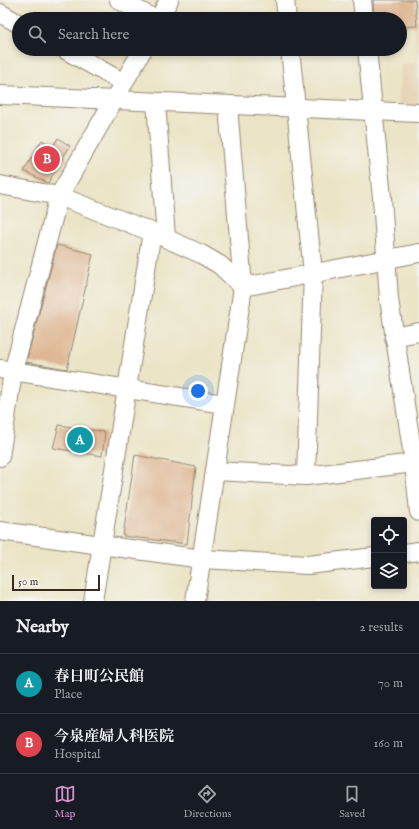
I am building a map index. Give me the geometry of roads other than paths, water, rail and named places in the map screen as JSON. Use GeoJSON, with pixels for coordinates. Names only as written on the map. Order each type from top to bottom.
{"type":"FeatureCollection","features":[{"type":"Feature","properties":{"kind":"street"},"geometry":{"type":"LineString","coordinates":[[119,0],[142,12]]}},
{"type":"Feature","properties":{"kind":"street"},"geometry":{"type":"LineString","coordinates":[[163,12],[169,0]]}},
{"type":"Feature","properties":{"kind":"street"},"geometry":{"type":"LineString","coordinates":[[285,0],[286,12]]}},
{"type":"Feature","properties":{"kind":"street"},"geometry":{"type":"LineString","coordinates":[[362,0],[363,12]]}},
{"type":"Feature","properties":{"kind":"street"},"geometry":{"type":"LineString","coordinates":[[0,13],[12,20]]}},
{"type":"Feature","properties":{"kind":"street"},"geometry":{"type":"LineString","coordinates":[[76,56],[124,83]]}},
{"type":"Feature","properties":{"kind":"street"},"geometry":{"type":"LineString","coordinates":[[0,457],[6,370],[60,196],[139,56]]}},
{"type":"Feature","properties":{"kind":"street"},"geometry":{"type":"LineString","coordinates":[[291,56],[313,273],[306,476]]}},
{"type":"Feature","properties":{"kind":"street"},"geometry":{"type":"LineString","coordinates":[[368,56],[388,260],[389,299],[414,463],[419,512]]}},
{"type":"Feature","properties":{"kind":"street"},"geometry":{"type":"LineString","coordinates":[[0,95],[228,106],[297,107],[419,113]]}},
{"type":"Feature","properties":{"kind":"street"},"geometry":{"type":"LineString","coordinates":[[93,601],[128,390],[159,235],[156,102]]}},
{"type":"Feature","properties":{"kind":"street"},"geometry":{"type":"LineString","coordinates":[[195,601],[243,287],[228,106]]}},
{"type":"Feature","properties":{"kind":"street"},"geometry":{"type":"LineString","coordinates":[[0,185],[60,196],[159,235],[201,254],[220,265],[243,287]]}},
{"type":"Feature","properties":{"kind":"street"},"geometry":{"type":"LineString","coordinates":[[243,287],[419,253]]}},
{"type":"Feature","properties":{"kind":"street"},"geometry":{"type":"LineString","coordinates":[[394,338],[419,332]]}},
{"type":"Feature","properties":{"kind":"street"},"geometry":{"type":"LineString","coordinates":[[6,370],[224,404]]}},
{"type":"Feature","properties":{"kind":"street"},"geometry":{"type":"LineString","coordinates":[[215,471],[306,476],[414,463]]}},
{"type":"Feature","properties":{"kind":"street"},"geometry":{"type":"LineString","coordinates":[[0,531],[202,559],[308,565],[371,557]]}},
{"type":"Feature","properties":{"kind":"street"},"geometry":{"type":"LineString","coordinates":[[407,553],[419,551]]}},
{"type":"Feature","properties":{"kind":"place","name":"今泉産婦人科医院"},"geometry":{"type":"Point","coordinates":[47,159]}},
{"type":"Feature","properties":{"kind":"place","name":"春日町公民館"},"geometry":{"type":"Point","coordinates":[80,440]}}]}
